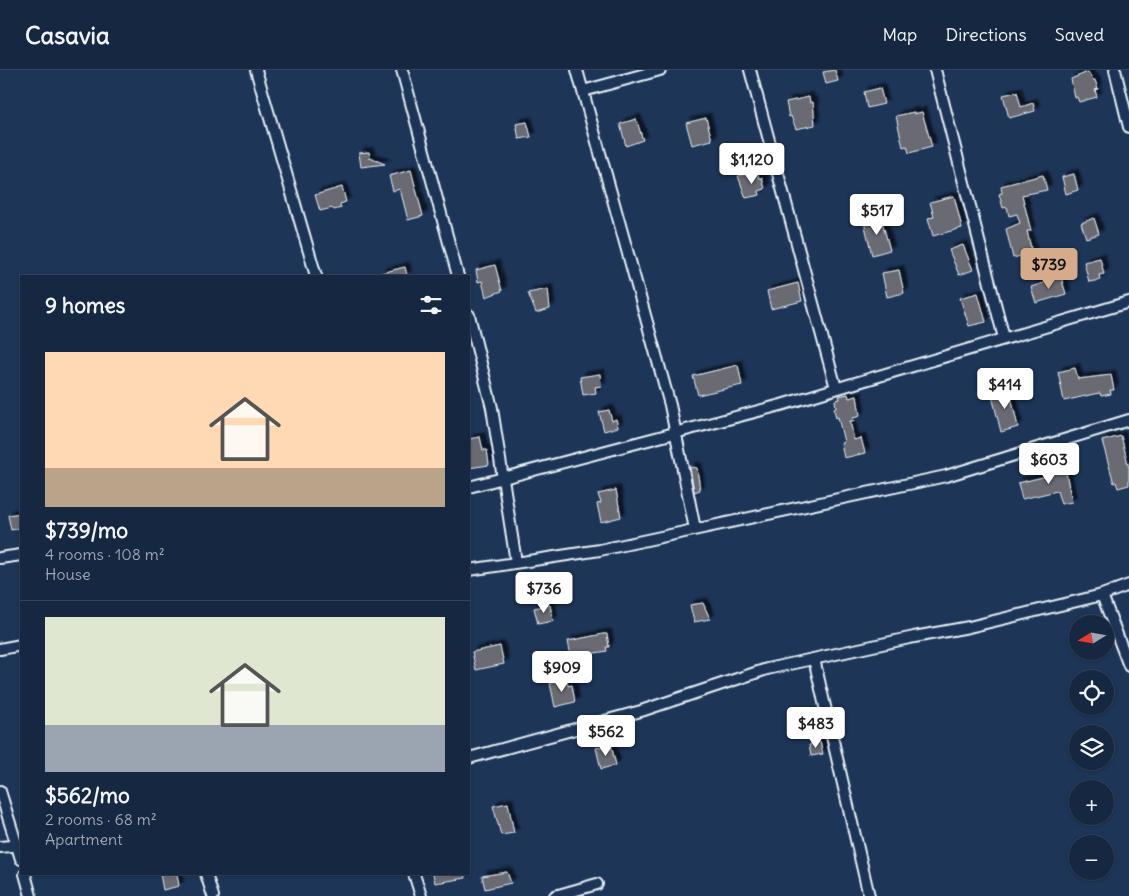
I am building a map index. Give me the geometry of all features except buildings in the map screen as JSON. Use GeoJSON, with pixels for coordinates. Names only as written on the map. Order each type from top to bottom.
{"type":"FeatureCollection","features":[{"type":"Feature","properties":{"kind":"street"},"geometry":{"type":"LineString","coordinates":[[256,70],[316,275]]}},
{"type":"Feature","properties":{"kind":"street"},"geometry":{"type":"LineString","coordinates":[[402,70],[458,275]]}},
{"type":"Feature","properties":{"kind":"street"},"geometry":{"type":"LineString","coordinates":[[578,70],[668,396],[695,529]]}},
{"type":"Feature","properties":{"kind":"street"},"geometry":{"type":"LineString","coordinates":[[583,91],[660,70]]}},
{"type":"Feature","properties":{"kind":"street"},"geometry":{"type":"LineString","coordinates":[[750,70],[836,388]]}},
{"type":"Feature","properties":{"kind":"street"},"geometry":{"type":"LineString","coordinates":[[935,70],[1004,338]]}},
{"type":"Feature","properties":{"kind":"street"},"geometry":{"type":"LineString","coordinates":[[1115,70],[1129,127]]}},
{"type":"Feature","properties":{"kind":"street"},"geometry":{"type":"LineString","coordinates":[[470,487],[836,388],[1129,302]]}},
{"type":"Feature","properties":{"kind":"street"},"geometry":{"type":"LineString","coordinates":[[470,318],[492,408],[516,562]]}},
{"type":"Feature","properties":{"kind":"street"},"geometry":{"type":"LineString","coordinates":[[470,570],[600,550],[946,476],[1129,420]]}},
{"type":"Feature","properties":{"kind":"street"},"geometry":{"type":"LineString","coordinates":[[0,558],[20,555]]}},
{"type":"Feature","properties":{"kind":"street"},"geometry":{"type":"LineString","coordinates":[[470,758],[642,711],[767,669],[969,627],[1102,595],[1129,585]]}},
{"type":"Feature","properties":{"kind":"street"},"geometry":{"type":"LineString","coordinates":[[1102,595],[1129,666]]}},
{"type":"Feature","properties":{"kind":"street"},"geometry":{"type":"LineString","coordinates":[[0,649],[20,644]]}},
{"type":"Feature","properties":{"kind":"street"},"geometry":{"type":"LineString","coordinates":[[814,659],[869,896]]}},
{"type":"Feature","properties":{"kind":"street"},"geometry":{"type":"LineString","coordinates":[[0,791],[20,845],[0,847]]}},
{"type":"Feature","properties":{"kind":"street"},"geometry":{"type":"LineString","coordinates":[[25,875],[31,896]]}},
{"type":"Feature","properties":{"kind":"street"},"geometry":{"type":"LineString","coordinates":[[206,875],[213,896]]}},
{"type":"Feature","properties":{"kind":"street"},"geometry":{"type":"LineString","coordinates":[[414,875],[421,896]]}},
{"type":"Feature","properties":{"kind":"street"},"geometry":{"type":"LineString","coordinates":[[555,896],[596,884]]}}]}
